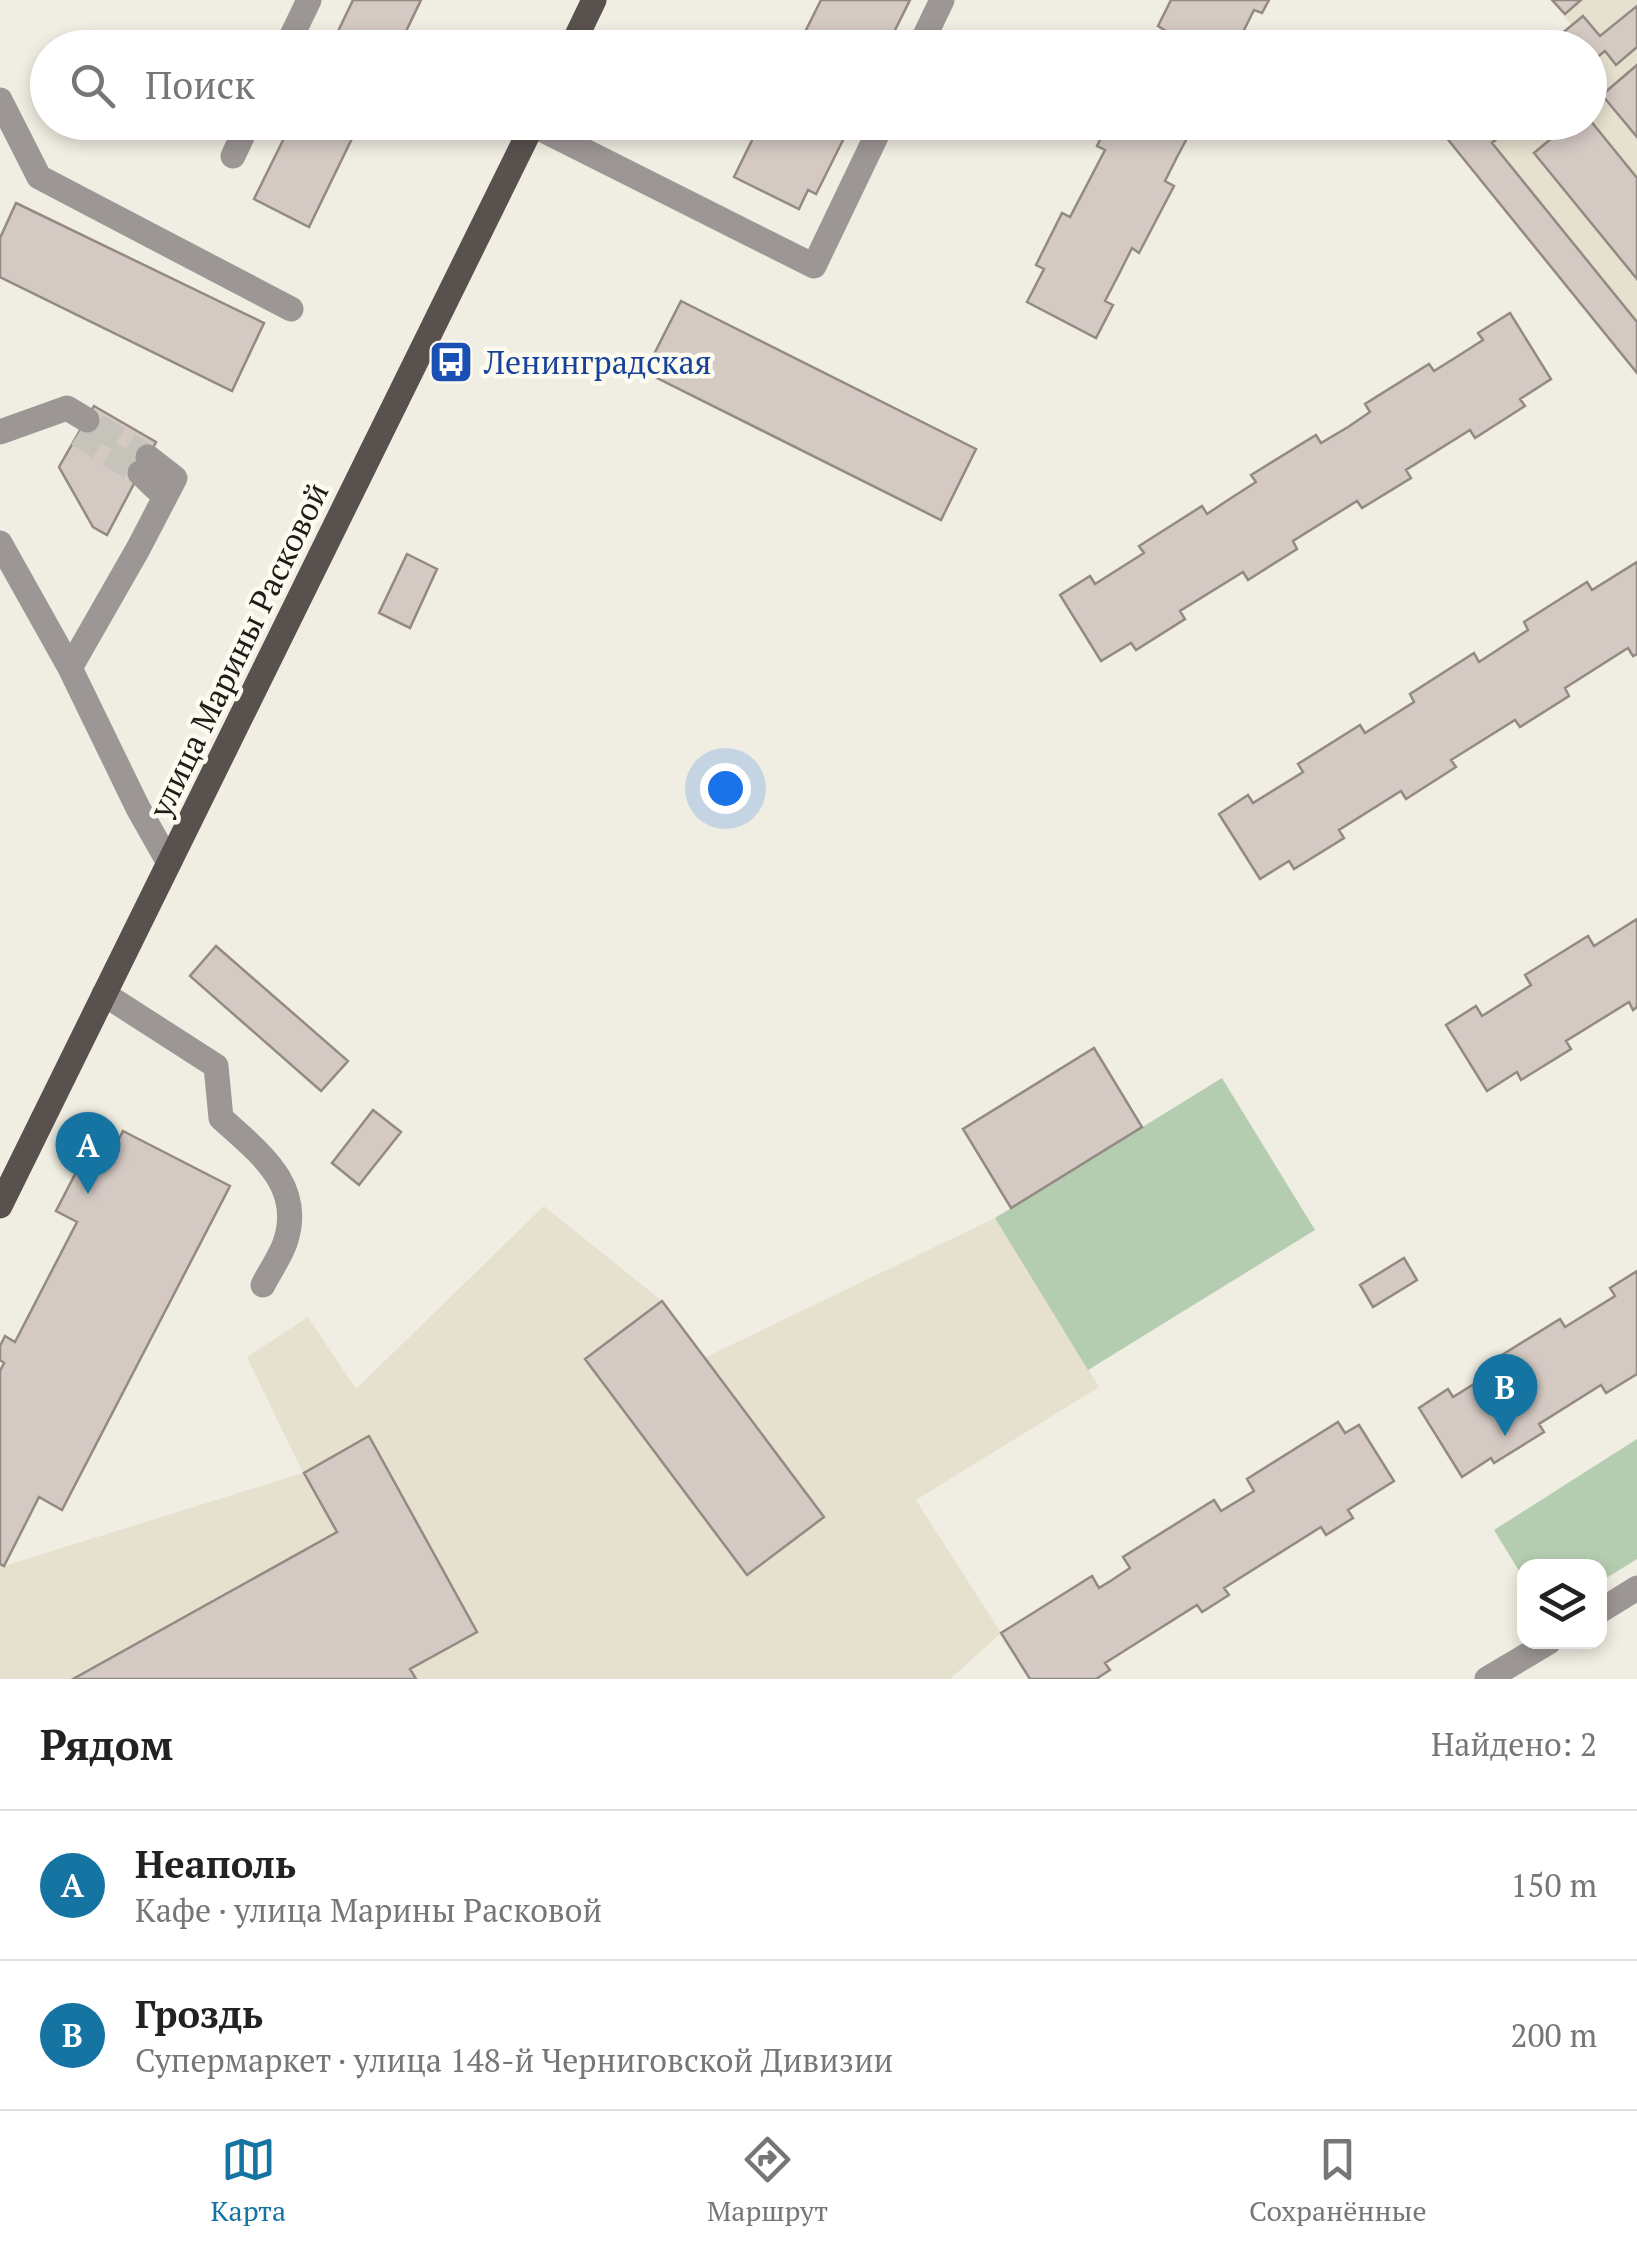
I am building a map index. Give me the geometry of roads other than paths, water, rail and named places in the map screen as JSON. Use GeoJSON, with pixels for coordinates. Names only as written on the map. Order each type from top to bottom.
{"type":"FeatureCollection","features":[{"type":"Feature","properties":{"kind":"main road"},"geometry":{"type":"LineString","coordinates":[[580,30],[594,0]]}},
{"type":"Feature","properties":{"kind":"main road","name":"улица Марины Расковой"},"geometry":{"type":"LineString","coordinates":[[0,1206],[525,140]]}},
{"type":"Feature","properties":{"kind":"street"},"geometry":{"type":"LineString","coordinates":[[294,30],[308,0]]}},
{"type":"Feature","properties":{"kind":"street"},"geometry":{"type":"LineString","coordinates":[[928,30],[942,0]]}},
{"type":"Feature","properties":{"kind":"street"},"geometry":{"type":"LineString","coordinates":[[0,100],[39,177],[292,310]]}},
{"type":"Feature","properties":{"kind":"street"},"geometry":{"type":"LineString","coordinates":[[233,156],[241,140]]}},
{"type":"Feature","properties":{"kind":"street"},"geometry":{"type":"LineString","coordinates":[[565,140],[814,266],[874,140]]}},
{"type":"Feature","properties":{"kind":"street"},"geometry":{"type":"LineString","coordinates":[[0,432],[67,408],[83,427]]}},
{"type":"Feature","properties":{"kind":"street"},"geometry":{"type":"LineString","coordinates":[[70,668],[165,497],[144,465]]}},
{"type":"Feature","properties":{"kind":"street"},"geometry":{"type":"LineString","coordinates":[[0,544],[70,668],[169,863]]}},
{"type":"Feature","properties":{"kind":"street"},"geometry":{"type":"LineString","coordinates":[[104,994],[216,1066],[221,1118],[273,1166],[286,1188],[286,1242],[263,1285]]}},
{"type":"Feature","properties":{"kind":"street"},"geometry":{"type":"LineString","coordinates":[[1607,1607],[1637,1588]]}},
{"type":"Feature","properties":{"kind":"street"},"geometry":{"type":"LineString","coordinates":[[1487,1679],[1537,1649]]}},
{"type":"Feature","properties":{"kind":"tunnel"},"geometry":{"type":"LineString","coordinates":[[97,426],[148,457]]}},
{"type":"Feature","properties":{"kind":"tunnel"},"geometry":{"type":"LineString","coordinates":[[78,434],[140,473]]}},
{"type":"Feature","properties":{"kind":"place","name":"Ленинградская"},"geometry":{"type":"Point","coordinates":[451,362]}},
{"type":"Feature","properties":{"kind":"place","name":"Неаполь"},"geometry":{"type":"Point","coordinates":[88,1194]}},
{"type":"Feature","properties":{"kind":"place","name":"Гроздь"},"geometry":{"type":"Point","coordinates":[1505,1436]}}]}
